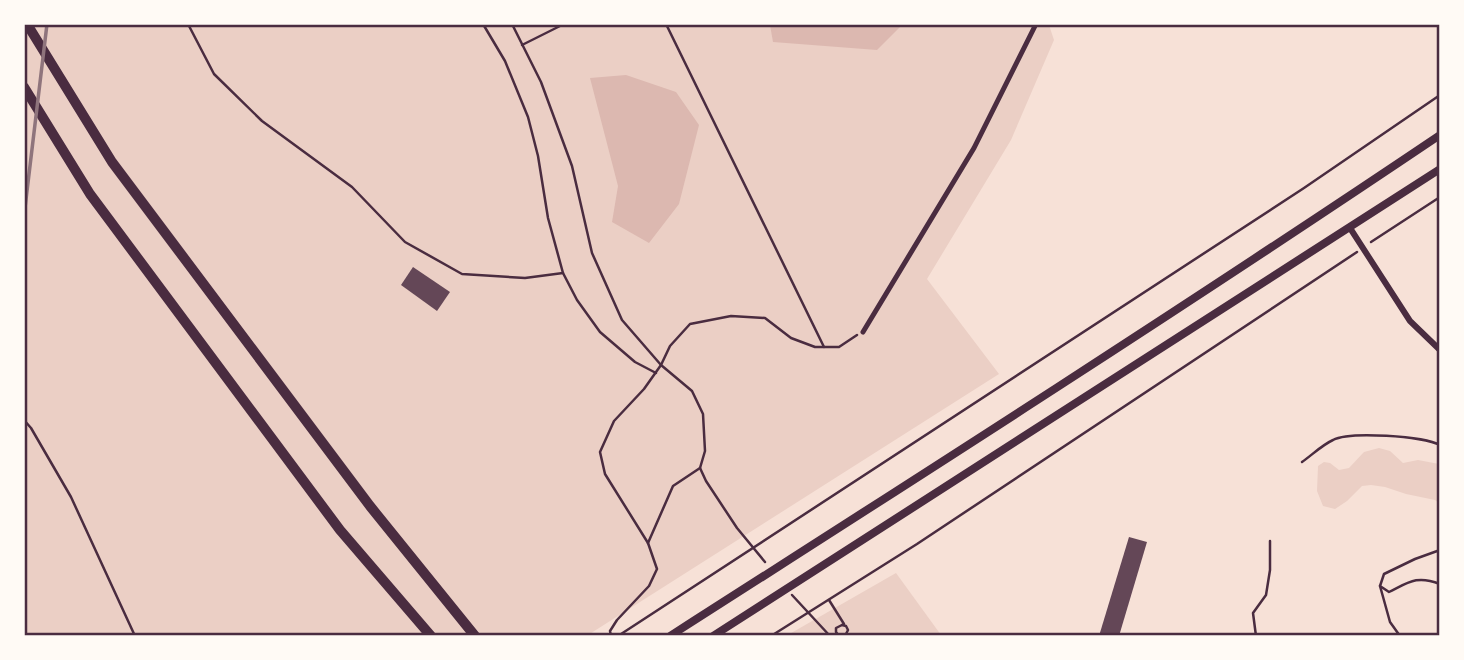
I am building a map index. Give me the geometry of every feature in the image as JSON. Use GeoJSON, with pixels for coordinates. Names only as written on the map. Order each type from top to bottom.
{"type":"FeatureCollection","features":[{"type":"Feature","properties":{"kind":"highway"},"geometry":{"type":"LineString","coordinates":[[27,24],[112,162],[370,506],[475,635]]}},
{"type":"Feature","properties":{"kind":"highway"},"geometry":{"type":"LineString","coordinates":[[24,87],[90,194],[340,530],[431,635]]}},
{"type":"Feature","properties":{"kind":"main road"},"geometry":{"type":"LineString","coordinates":[[670,635],[943,461],[1440,135]]}},
{"type":"Feature","properties":{"kind":"main road"},"geometry":{"type":"LineString","coordinates":[[712,635],[1440,169]]}},
{"type":"Feature","properties":{"kind":"street"},"geometry":{"type":"LineString","coordinates":[[863,332],[974,148],[1036,24]]}},
{"type":"Feature","properties":{"kind":"street"},"geometry":{"type":"LineString","coordinates":[[1350,228],[1410,321],[1440,351]]}},
{"type":"Feature","properties":{"kind":"lane"},"geometry":{"type":"LineString","coordinates":[[1302,462],[1333,439],[1344,436],[1394,436],[1432,441],[1440,445]]}},
{"type":"Feature","properties":{"kind":"lane"},"geometry":{"type":"LineString","coordinates":[[1256,635],[1253,613],[1266,596],[1270,570],[1270,541]]}},
{"type":"Feature","properties":{"kind":"lane"},"geometry":{"type":"LineString","coordinates":[[1400,635],[1390,622],[1380,586],[1384,574],[1440,550]]}},
{"type":"Feature","properties":{"kind":"lane"},"geometry":{"type":"LineString","coordinates":[[1380,586],[1389,592],[1414,580],[1426,579],[1440,584]]}},
{"type":"Feature","properties":{"kind":"path"},"geometry":{"type":"LineString","coordinates":[[188,24],[214,74],[262,121],[352,187],[404,242],[462,274],[525,278],[563,273]]}},
{"type":"Feature","properties":{"kind":"path"},"geometry":{"type":"LineString","coordinates":[[483,24],[505,61],[528,117],[538,156],[550,228],[563,273],[577,300],[600,332],[635,362],[656,373]]}},
{"type":"Feature","properties":{"kind":"path"},"geometry":{"type":"LineString","coordinates":[[512,24],[541,82],[572,166],[592,253],[622,320],[661,365],[692,391],[704,414],[705,451],[700,468],[673,486],[648,543]]}},
{"type":"Feature","properties":{"kind":"path"},"geometry":{"type":"LineString","coordinates":[[522,45],[564,24]]}},
{"type":"Feature","properties":{"kind":"path"},"geometry":{"type":"LineString","coordinates":[[666,24],[824,347]]}},
{"type":"Feature","properties":{"kind":"path"},"geometry":{"type":"LineString","coordinates":[[618,635],[1304,188],[1440,95]]}},
{"type":"Feature","properties":{"kind":"path"},"geometry":{"type":"LineString","coordinates":[[771,635],[829,600],[1440,197]]}},
{"type":"Feature","properties":{"kind":"path"},"geometry":{"type":"LineString","coordinates":[[611,635],[610,631],[617,620],[649,586],[657,569],[648,543],[605,474],[600,452],[614,421],[645,389],[670,346],[690,324],[731,316],[765,318],[791,338],[816,347],[839,346],[863,332]]}},
{"type":"Feature","properties":{"kind":"path"},"geometry":{"type":"LineString","coordinates":[[24,420],[72,497],[135,635]]}},
{"type":"Feature","properties":{"kind":"path"},"geometry":{"type":"LineString","coordinates":[[700,468],[737,528],[768,566]]}},
{"type":"Feature","properties":{"kind":"path"},"geometry":{"type":"LineString","coordinates":[[792,595],[830,635]]}},
{"type":"Feature","properties":{"kind":"path"},"geometry":{"type":"LineString","coordinates":[[829,600],[844,624],[836,628],[838,635]]}},
{"type":"Feature","properties":{"kind":"path"},"geometry":{"type":"LineString","coordinates":[[838,635],[837,628],[842,625],[848,630],[845,635]]}},
{"type":"Feature","properties":{"kind":"shaded area"},"geometry":{"type":"Polygon","coordinates":[[[770,24],[902,25],[877,50],[773,42],[770,24]]]}},
{"type":"Feature","properties":{"kind":"shaded area"},"geometry":{"type":"Polygon","coordinates":[[[24,25],[1049,25],[1054,40],[1011,140],[927,279],[999,374],[588,635],[25,635],[24,25]]]}},
{"type":"Feature","properties":{"kind":"shaded area"},"geometry":{"type":"Polygon","coordinates":[[[626,75],[676,92],[699,125],[679,204],[649,243],[612,222],[618,186],[590,78],[626,75]]]}},
{"type":"Feature","properties":{"kind":"shaded area"},"geometry":{"type":"Polygon","coordinates":[[[1379,448],[1390,451],[1403,463],[1418,460],[1439,464],[1439,503],[1371,485],[1362,486],[1335,509],[1323,506],[1317,491],[1318,466],[1324,462],[1339,470],[1349,468],[1364,452],[1379,448]]]}},
{"type":"Feature","properties":{"kind":"shaded area"},"geometry":{"type":"Polygon","coordinates":[[[896,573],[941,635],[786,636],[896,573]]]}},
{"type":"Feature","properties":{"kind":"building"},"geometry":{"type":"Polygon","coordinates":[[[413,267],[450,292],[437,311],[401,285],[413,267]]]}},
{"type":"Feature","properties":{"kind":"building"},"geometry":{"type":"Polygon","coordinates":[[[1129,537],[1147,542],[1119,636],[1099,636],[1129,537]]]}},
{"type":"Feature","properties":{"kind":"railway"},"geometry":{"type":"LineString","coordinates":[[24,216],[47,24]]}}]}
